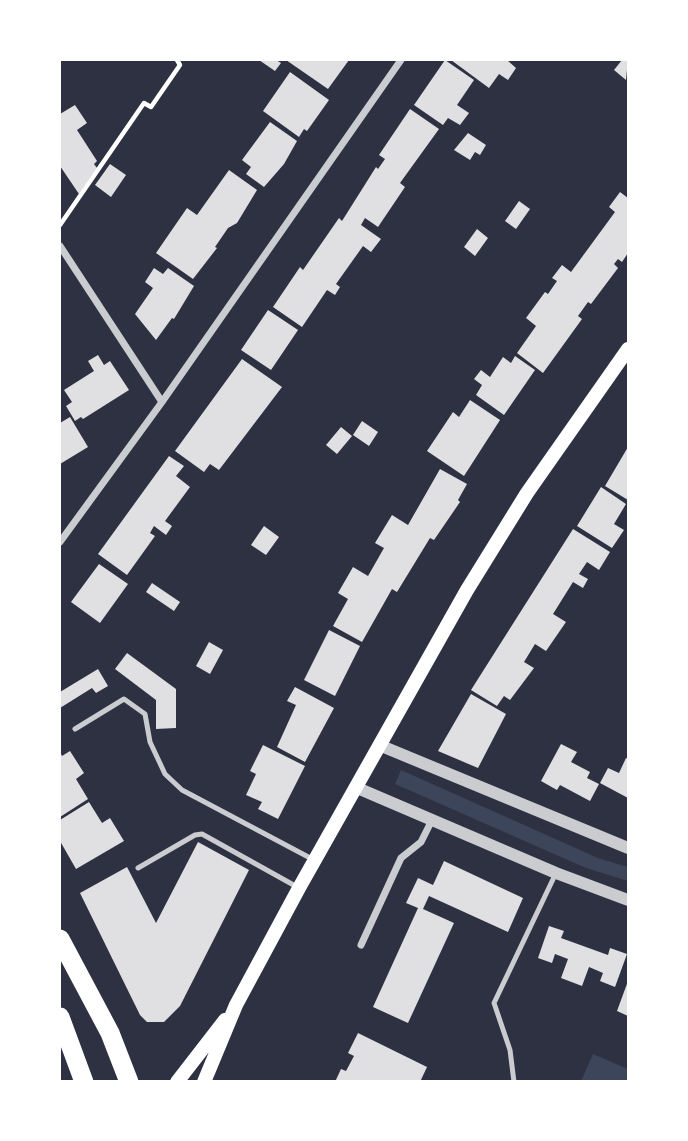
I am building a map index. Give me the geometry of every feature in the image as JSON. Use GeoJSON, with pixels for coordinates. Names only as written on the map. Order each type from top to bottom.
{"type":"FeatureCollection","features":[{"type":"Feature","properties":{"kind":"highway"},"geometry":{"type":"LineString","coordinates":[[60,939],[110,1033],[129,1082]]}},
{"type":"Feature","properties":{"kind":"highway"},"geometry":{"type":"LineString","coordinates":[[60,1017],[84,1082]]}},
{"type":"Feature","properties":{"kind":"main road"},"geometry":{"type":"LineString","coordinates":[[204,1082],[236,1005],[314,860],[467,590],[527,493],[628,349]]}},
{"type":"Feature","properties":{"kind":"main road"},"geometry":{"type":"LineString","coordinates":[[177,1082],[236,1005]]}},
{"type":"Feature","properties":{"kind":"street"},"geometry":{"type":"LineString","coordinates":[[60,542],[162,402],[401,60]]}},
{"type":"Feature","properties":{"kind":"street"},"geometry":{"type":"LineString","coordinates":[[60,246],[162,402]]}},
{"type":"Feature","properties":{"kind":"street"},"geometry":{"type":"LineString","coordinates":[[379,745],[628,848]]}},
{"type":"Feature","properties":{"kind":"street"},"geometry":{"type":"LineString","coordinates":[[355,787],[556,873],[628,900]]}},
{"type":"Feature","properties":{"kind":"street"},"geometry":{"type":"LineString","coordinates":[[361,945],[401,858],[421,842],[432,820]]}},
{"type":"Feature","properties":{"kind":"lane"},"geometry":{"type":"LineString","coordinates":[[75,729],[124,699],[145,714],[150,742],[165,774],[182,790],[314,860]]}},
{"type":"Feature","properties":{"kind":"lane"},"geometry":{"type":"LineString","coordinates":[[138,868],[195,835],[202,834],[299,888]]}},
{"type":"Feature","properties":{"kind":"lane"},"geometry":{"type":"LineString","coordinates":[[514,1082],[510,1050],[494,1003],[556,873]]}},
{"type":"Feature","properties":{"kind":"path"},"geometry":{"type":"LineString","coordinates":[[60,225],[144,103],[150,107],[180,65],[177,60]]}},
{"type":"Feature","properties":{"kind":"shaded area"},"geometry":{"type":"Polygon","coordinates":[[[401,770],[598,858],[628,867],[628,881],[586,868],[395,784],[401,770]]]}},
{"type":"Feature","properties":{"kind":"shaded area"},"geometry":{"type":"Polygon","coordinates":[[[593,1054],[628,1069],[628,1081],[581,1081],[593,1054]]]}},
{"type":"Feature","properties":{"kind":"building"},"geometry":{"type":"Polygon","coordinates":[[[259,60],[276,60],[281,63],[275,71],[259,60]]]}},
{"type":"Feature","properties":{"kind":"building"},"geometry":{"type":"Polygon","coordinates":[[[286,60],[349,60],[328,89],[286,60]]]}},
{"type":"Feature","properties":{"kind":"building"},"geometry":{"type":"Polygon","coordinates":[[[445,60],[474,80],[457,105],[469,113],[460,125],[448,118],[443,125],[414,105],[445,60]]]}},
{"type":"Feature","properties":{"kind":"building"},"geometry":{"type":"Polygon","coordinates":[[[451,60],[507,60],[516,68],[508,80],[499,74],[489,88],[451,60]]]}},
{"type":"Feature","properties":{"kind":"building"},"geometry":{"type":"Polygon","coordinates":[[[622,60],[628,60],[626,80],[614,70],[622,60]]]}},
{"type":"Feature","properties":{"kind":"building"},"geometry":{"type":"Polygon","coordinates":[[[290,72],[329,100],[307,131],[304,129],[299,137],[263,111],[290,72]]]}},
{"type":"Feature","properties":{"kind":"building"},"geometry":{"type":"Polygon","coordinates":[[[75,105],[87,123],[77,130],[97,161],[94,164],[97,168],[79,194],[60,166],[60,114],[75,105]]]}},
{"type":"Feature","properties":{"kind":"building"},"geometry":{"type":"Polygon","coordinates":[[[410,109],[439,129],[400,183],[405,187],[378,227],[365,218],[361,225],[381,239],[371,252],[363,246],[336,284],[340,287],[335,295],[327,290],[302,327],[273,307],[300,267],[303,270],[339,218],[342,221],[376,167],[378,169],[385,159],[379,155],[410,109]]]}},
{"type":"Feature","properties":{"kind":"building"},"geometry":{"type":"Polygon","coordinates":[[[270,122],[297,141],[284,164],[264,187],[246,174],[251,167],[242,160],[270,122]]]}},
{"type":"Feature","properties":{"kind":"building"},"geometry":{"type":"Polygon","coordinates":[[[468,133],[486,145],[480,155],[475,152],[470,160],[454,150],[468,133]]]}},
{"type":"Feature","properties":{"kind":"building"},"geometry":{"type":"Polygon","coordinates":[[[110,164],[126,175],[111,197],[95,185],[110,164]]]}},
{"type":"Feature","properties":{"kind":"building"},"geometry":{"type":"Polygon","coordinates":[[[229,170],[257,190],[237,223],[228,228],[215,247],[217,248],[193,279],[156,253],[187,208],[197,215],[229,170]]]}},
{"type":"Feature","properties":{"kind":"building"},"geometry":{"type":"Polygon","coordinates":[[[620,192],[628,198],[628,253],[622,262],[618,259],[614,264],[618,268],[591,304],[588,302],[578,316],[582,319],[543,373],[517,353],[536,326],[526,318],[545,292],[548,294],[557,281],[552,278],[562,265],[571,272],[615,212],[609,207],[620,192]]]}},
{"type":"Feature","properties":{"kind":"building"},"geometry":{"type":"Polygon","coordinates":[[[519,201],[530,209],[516,229],[505,221],[519,201]]]}},
{"type":"Feature","properties":{"kind":"building"},"geometry":{"type":"Polygon","coordinates":[[[477,229],[488,238],[475,256],[464,247],[477,229]]]}},
{"type":"Feature","properties":{"kind":"building"},"geometry":{"type":"Polygon","coordinates":[[[154,268],[163,274],[168,268],[194,286],[174,319],[172,318],[156,340],[135,314],[153,288],[145,282],[154,268]]]}},
{"type":"Feature","properties":{"kind":"building"},"geometry":{"type":"Polygon","coordinates":[[[268,310],[298,330],[271,370],[241,350],[268,310]]]}},
{"type":"Feature","properties":{"kind":"building"},"geometry":{"type":"Polygon","coordinates":[[[98,355],[104,365],[110,361],[129,390],[83,419],[81,417],[75,421],[66,406],[72,402],[64,390],[94,371],[88,361],[98,355]]]}},
{"type":"Feature","properties":{"kind":"building"},"geometry":{"type":"Polygon","coordinates":[[[515,356],[535,370],[504,415],[476,395],[482,385],[474,379],[481,370],[490,377],[503,357],[511,363],[515,356]]]}},
{"type":"Feature","properties":{"kind":"building"},"geometry":{"type":"Polygon","coordinates":[[[242,359],[282,387],[219,470],[210,464],[204,472],[175,451],[242,359]]]}},
{"type":"Feature","properties":{"kind":"building"},"geometry":{"type":"Polygon","coordinates":[[[470,400],[500,420],[464,476],[427,451],[453,412],[459,417],[470,400]]]}},
{"type":"Feature","properties":{"kind":"building"},"geometry":{"type":"Polygon","coordinates":[[[70,417],[88,447],[60,464],[60,423],[70,417]]]}},
{"type":"Feature","properties":{"kind":"building"},"geometry":{"type":"Polygon","coordinates":[[[362,421],[378,432],[369,446],[353,435],[362,421]]]}},
{"type":"Feature","properties":{"kind":"building"},"geometry":{"type":"Polygon","coordinates":[[[341,427],[352,436],[337,454],[326,445],[341,427]]]}},
{"type":"Feature","properties":{"kind":"building"},"geometry":{"type":"Polygon","coordinates":[[[628,447],[628,500],[605,486],[628,447]]]}},
{"type":"Feature","properties":{"kind":"building"},"geometry":{"type":"Polygon","coordinates":[[[169,456],[184,466],[176,476],[190,487],[165,521],[172,526],[166,535],[154,526],[150,533],[155,536],[127,575],[98,554],[169,456]]]}},
{"type":"Feature","properties":{"kind":"building"},"geometry":{"type":"Polygon","coordinates":[[[440,469],[467,484],[458,500],[460,502],[434,540],[430,538],[397,592],[392,589],[362,642],[333,626],[348,599],[338,593],[353,567],[368,576],[384,548],[375,543],[392,515],[408,525],[440,469]]]}},
{"type":"Feature","properties":{"kind":"building"},"geometry":{"type":"Polygon","coordinates":[[[601,487],[626,504],[614,524],[624,530],[612,548],[577,526],[601,487]]]}},
{"type":"Feature","properties":{"kind":"building"},"geometry":{"type":"Polygon","coordinates":[[[264,526],[279,537],[266,555],[251,545],[264,526]]]}},
{"type":"Feature","properties":{"kind":"building"},"geometry":{"type":"Polygon","coordinates":[[[573,529],[610,552],[599,570],[587,562],[579,574],[588,579],[583,588],[573,582],[553,614],[566,622],[546,651],[535,644],[524,662],[534,668],[510,700],[504,696],[497,706],[471,690],[573,529]]]}},
{"type":"Feature","properties":{"kind":"building"},"geometry":{"type":"Polygon","coordinates":[[[99,564],[128,584],[100,623],[71,602],[99,564]]]}},
{"type":"Feature","properties":{"kind":"building"},"geometry":{"type":"Polygon","coordinates":[[[152,583],[180,602],[174,611],[146,592],[152,583]]]}},
{"type":"Feature","properties":{"kind":"building"},"geometry":{"type":"Polygon","coordinates":[[[329,630],[360,646],[335,696],[304,680],[329,630]]]}},
{"type":"Feature","properties":{"kind":"building"},"geometry":{"type":"Polygon","coordinates":[[[209,642],[223,650],[210,674],[196,666],[209,642]]]}},
{"type":"Feature","properties":{"kind":"building"},"geometry":{"type":"Polygon","coordinates":[[[127,653],[176,689],[176,728],[156,729],[156,700],[115,669],[127,653]]]}},
{"type":"Feature","properties":{"kind":"building"},"geometry":{"type":"Polygon","coordinates":[[[98,669],[108,686],[96,693],[92,688],[60,708],[60,692],[98,669]]]}},
{"type":"Feature","properties":{"kind":"building"},"geometry":{"type":"Polygon","coordinates":[[[295,687],[334,708],[305,762],[277,747],[296,705],[287,701],[295,687]]]}},
{"type":"Feature","properties":{"kind":"building"},"geometry":{"type":"Polygon","coordinates":[[[471,694],[506,714],[478,768],[438,751],[471,694]]]}},
{"type":"Feature","properties":{"kind":"building"},"geometry":{"type":"Polygon","coordinates":[[[561,744],[577,752],[571,762],[590,772],[587,778],[599,784],[590,801],[560,785],[557,790],[541,781],[561,744]]]}},
{"type":"Feature","properties":{"kind":"building"},"geometry":{"type":"Polygon","coordinates":[[[263,745],[305,766],[278,819],[258,809],[262,802],[246,795],[256,774],[250,771],[263,745]]]}},
{"type":"Feature","properties":{"kind":"building"},"geometry":{"type":"Polygon","coordinates":[[[70,751],[84,773],[76,779],[88,799],[60,817],[60,752],[62,756],[70,751]]]}},
{"type":"Feature","properties":{"kind":"building"},"geometry":{"type":"Polygon","coordinates":[[[626,758],[628,798],[600,783],[608,768],[619,773],[626,758]]]}},
{"type":"Feature","properties":{"kind":"building"},"geometry":{"type":"Polygon","coordinates":[[[89,802],[102,823],[110,818],[124,841],[76,869],[60,841],[60,820],[89,802]]]}},
{"type":"Feature","properties":{"kind":"building"},"geometry":{"type":"Polygon","coordinates":[[[198,842],[249,870],[180,1006],[164,1022],[147,1022],[140,1015],[80,893],[127,867],[156,923],[198,842]]]}},
{"type":"Feature","properties":{"kind":"building"},"geometry":{"type":"Polygon","coordinates":[[[444,861],[523,898],[508,932],[429,896],[423,909],[454,923],[408,1023],[373,1007],[418,908],[406,903],[418,878],[433,885],[444,861]]]}},
{"type":"Feature","properties":{"kind":"building"},"geometry":{"type":"Polygon","coordinates":[[[549,926],[564,931],[561,938],[608,955],[610,948],[627,954],[615,987],[600,981],[603,973],[589,967],[582,986],[561,978],[568,959],[555,954],[552,963],[538,958],[549,926]]]}},
{"type":"Feature","properties":{"kind":"building"},"geometry":{"type":"Polygon","coordinates":[[[628,981],[628,1016],[617,1011],[628,981]]]}},
{"type":"Feature","properties":{"kind":"building"},"geometry":{"type":"Polygon","coordinates":[[[358,1033],[427,1067],[420,1082],[335,1082],[341,1069],[346,1071],[354,1056],[348,1053],[358,1033]]]}}]}
